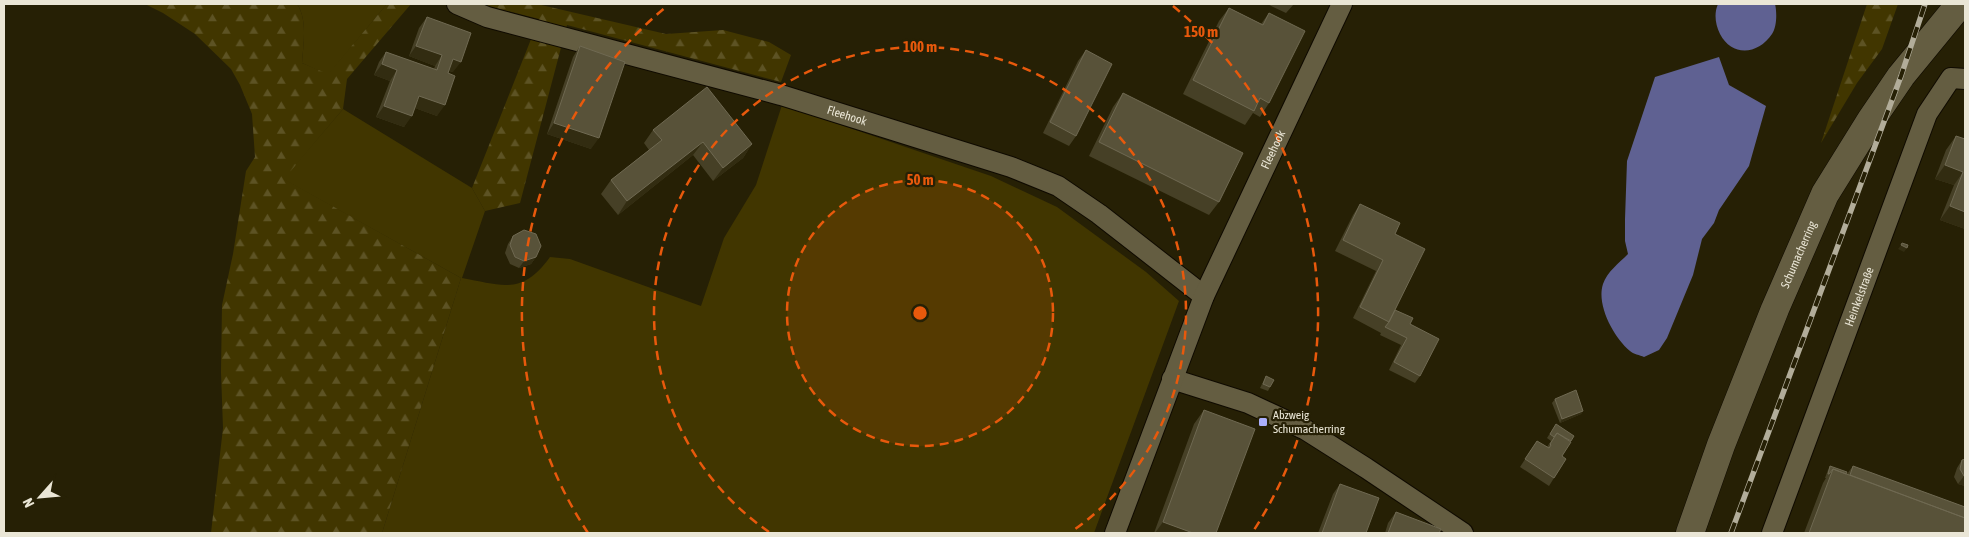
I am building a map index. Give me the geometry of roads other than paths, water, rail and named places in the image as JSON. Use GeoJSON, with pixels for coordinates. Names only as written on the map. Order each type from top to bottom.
{"type":"FeatureCollection","features":[{"type":"Feature","properties":{"kind":"main road","name":"Schumacherring"},"geometry":{"type":"LineString","coordinates":[[1690,533],[1721,445],[1775,309],[1825,194],[1901,76],[1960,4]]}},
{"type":"Feature","properties":{"kind":"street","name":"Fleehook"},"geometry":{"type":"LineString","coordinates":[[457,4],[487,17],[781,95],[1011,167],[1058,186],[1099,214],[1204,296]]}},
{"type":"Feature","properties":{"kind":"street","name":"Fleehook"},"geometry":{"type":"LineString","coordinates":[[1115,533],[1204,296],[1342,4]]}},
{"type":"Feature","properties":{"kind":"street","name":"Heinkelstraße"},"geometry":{"type":"LineString","coordinates":[[1772,533],[1927,114],[1951,78],[1965,79]]}},
{"type":"Feature","properties":{"kind":"street"},"geometry":{"type":"LineString","coordinates":[[1172,379],[1248,404],[1306,430],[1463,533]]}},
{"type":"Feature","properties":{"kind":"water"},"geometry":{"type":"Polygon","coordinates":[[[1718,4],[1775,4],[1776,19],[1774,31],[1766,41],[1753,49],[1738,50],[1731,47],[1720,34],[1717,26],[1718,4]]]}},
{"type":"Feature","properties":{"kind":"water"},"geometry":{"type":"Polygon","coordinates":[[[1719,57],[1729,85],[1766,106],[1749,166],[1702,239],[1693,275],[1667,338],[1659,350],[1644,357],[1631,352],[1618,338],[1604,311],[1601,292],[1607,276],[1628,254],[1625,241],[1627,161],[1655,77],[1719,57]]]}},
{"type":"Feature","properties":{"kind":"railway"},"geometry":{"type":"LineString","coordinates":[[1731,533],[1901,76],[1925,4]]}},
{"type":"Feature","properties":{"kind":"place","name":"Abzweig Schumacherring"},"geometry":{"type":"Point","coordinates":[1263,422]}}]}
